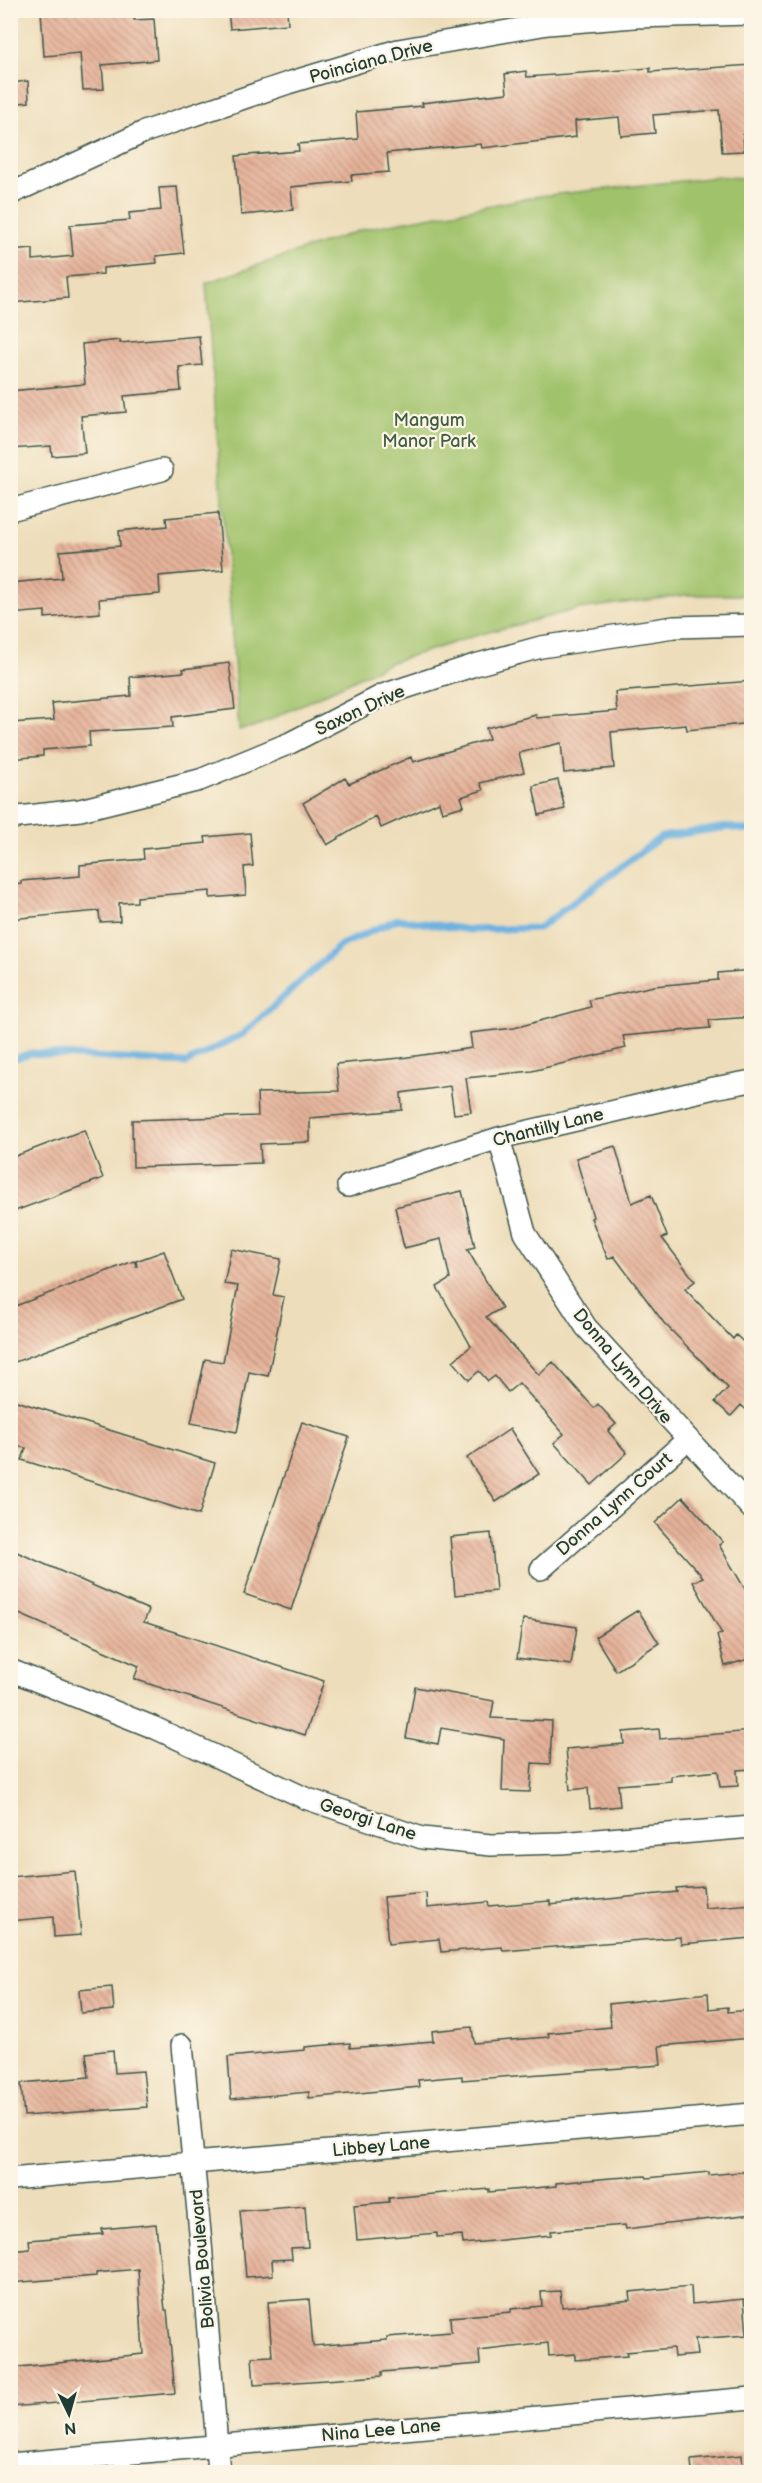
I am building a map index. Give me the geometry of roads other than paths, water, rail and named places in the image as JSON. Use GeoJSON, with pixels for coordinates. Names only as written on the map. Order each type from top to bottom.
{"type":"FeatureCollection","features":[{"type":"Feature","properties":{"kind":"street","name":"Poinciana Drive"},"geometry":{"type":"LineString","coordinates":[[10,194],[144,132],[288,83],[398,50],[548,24],[634,17],[752,14]]}},
{"type":"Feature","properties":{"kind":"street"},"geometry":{"type":"LineString","coordinates":[[10,510],[162,470]]}},
{"type":"Feature","properties":{"kind":"street","name":"Saxon Drive"},"geometry":{"type":"LineString","coordinates":[[10,818],[80,810],[200,780],[290,743],[383,695],[475,665],[541,647],[674,627],[752,625]]}},
{"type":"Feature","properties":{"kind":"street","name":"Chantilly Lane"},"geometry":{"type":"LineString","coordinates":[[348,1186],[499,1138],[752,1081]]}},
{"type":"Feature","properties":{"kind":"street","name":"Donna Lynn Drive"},"geometry":{"type":"LineString","coordinates":[[499,1138],[525,1233],[586,1327],[752,1509]]}},
{"type":"Feature","properties":{"kind":"street","name":"Donna Lynn Court"},"geometry":{"type":"LineString","coordinates":[[541,1569],[687,1440]]}},
{"type":"Feature","properties":{"kind":"street","name":"Georgi Lane"},"geometry":{"type":"LineString","coordinates":[[10,1670],[155,1728],[305,1798],[422,1838],[491,1845],[561,1843],[752,1827]]}},
{"type":"Feature","properties":{"kind":"street","name":"Bolivia Boulevard"},"geometry":{"type":"LineString","coordinates":[[182,2045],[219,2472]]}},
{"type":"Feature","properties":{"kind":"street","name":"Libbey Lane"},"geometry":{"type":"LineString","coordinates":[[10,2179],[752,2114]]}},
{"type":"Feature","properties":{"kind":"street","name":"Nina Lee Lane"},"geometry":{"type":"LineString","coordinates":[[10,2464],[752,2398]]}},
{"type":"Feature","properties":{"kind":"waterway"},"geometry":{"type":"LineString","coordinates":[[10,1060],[31,1053],[186,1063],[243,1034],[341,945],[398,919],[469,930],[539,928],[661,837],[727,827],[752,831]]}},
{"type":"Feature","properties":{"kind":"park label","name":"Mangum Manor Park"},"geometry":{"type":"Point","coordinates":[429,430]}}]}
